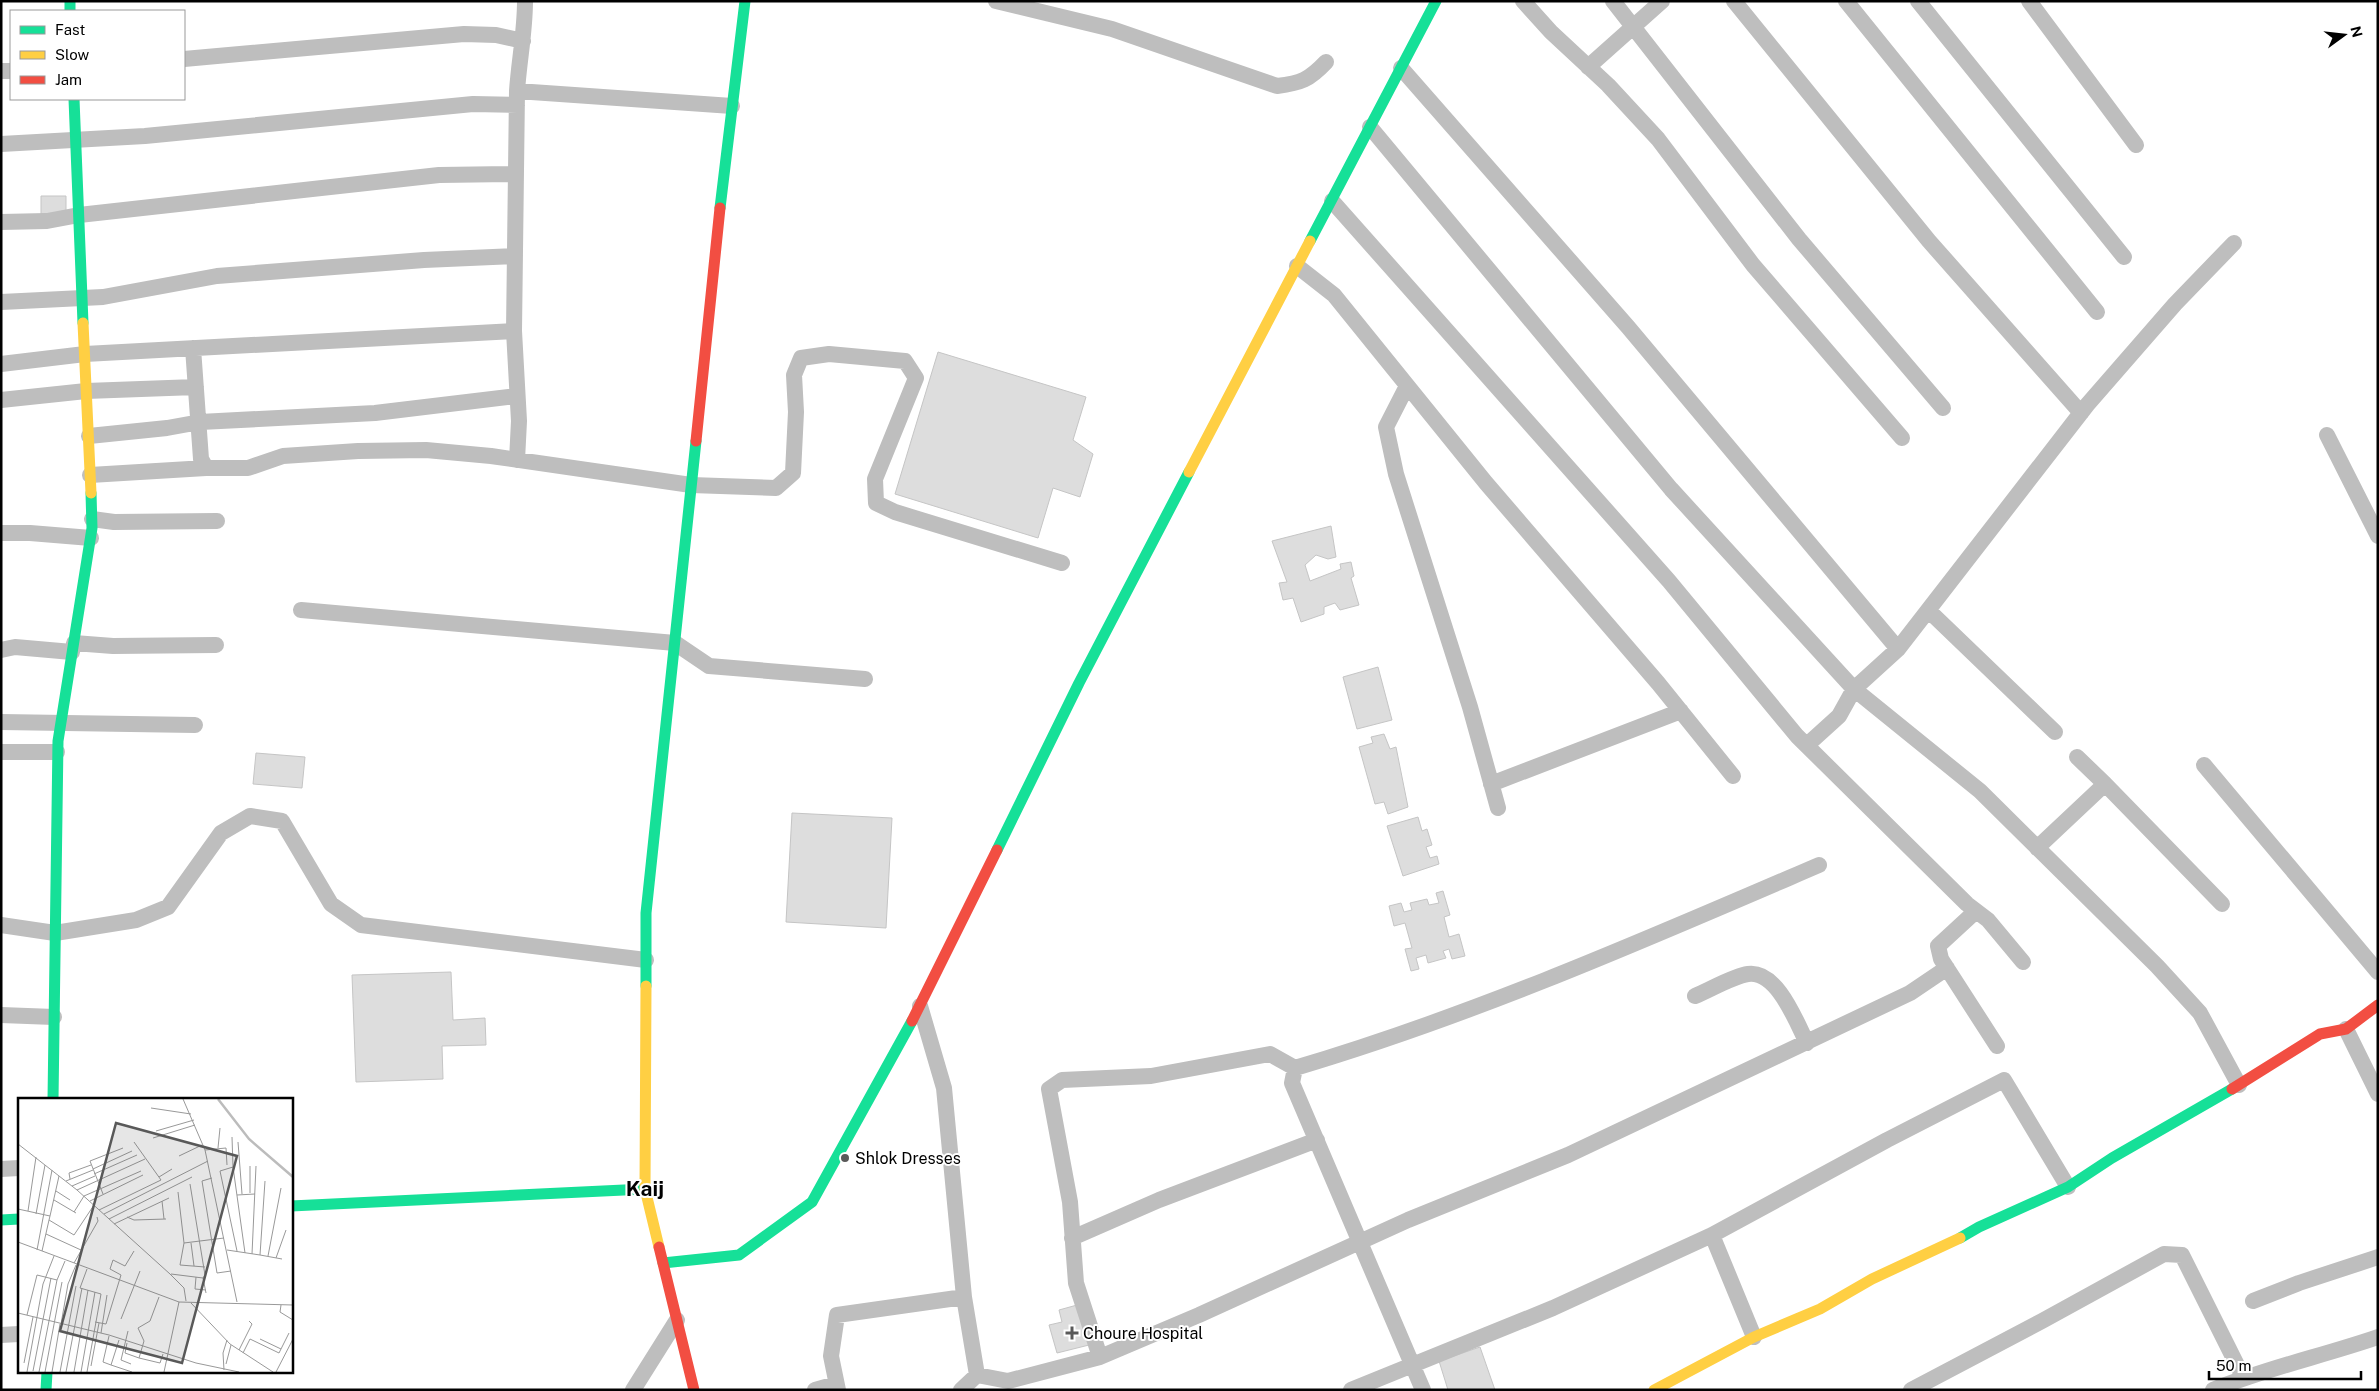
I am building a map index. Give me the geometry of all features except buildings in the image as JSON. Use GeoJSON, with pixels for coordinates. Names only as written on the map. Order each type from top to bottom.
{"type":"FeatureCollection","features":[{"type":"Feature","properties":{"kind":"main road"},"geometry":{"type":"LineString","coordinates":[[694,1390],[646,1189],[646,912],[732,106],[745,1]]}},
{"type":"Feature","properties":{"kind":"main road"},"geometry":{"type":"LineString","coordinates":[[663,1263],[739,1255],[812,1202],[920,1006],[1078,683],[1436,1]]}},
{"type":"Feature","properties":{"kind":"main road"},"geometry":{"type":"LineString","coordinates":[[53,1098],[57,752],[91,538],[92,520],[74,100]]}},
{"type":"Feature","properties":{"kind":"main road"},"geometry":{"type":"LineString","coordinates":[[1654,1390],[1754,1337],[1820,1308],[1872,1279],[1945,1247],[1979,1227],[2068,1187],[2120,1153],[2239,1085],[2320,1034],[2346,1029],[2378,1005]]}},
{"type":"Feature","properties":{"kind":"main road"},"geometry":{"type":"LineString","coordinates":[[292,1206],[646,1189]]}},
{"type":"Feature","properties":{"kind":"main road"},"geometry":{"type":"LineString","coordinates":[[1,1220],[18,1219]]}},
{"type":"Feature","properties":{"kind":"main road"},"geometry":{"type":"LineString","coordinates":[[46,1390],[47,1374]]}},
{"type":"Feature","properties":{"kind":"street"},"geometry":{"type":"LineString","coordinates":[[517,460],[519,421],[516,396],[514,331],[517,98],[518,63],[523,41],[525,1]]}},
{"type":"Feature","properties":{"kind":"street"},"geometry":{"type":"LineString","coordinates":[[996,1],[1112,29],[1277,86],[1300,83],[1314,74],[1326,62]]}},
{"type":"Feature","properties":{"kind":"street"},"geometry":{"type":"LineString","coordinates":[[1522,1],[1658,139],[1754,265],[1902,438]]}},
{"type":"Feature","properties":{"kind":"street"},"geometry":{"type":"LineString","coordinates":[[1613,1],[1799,239],[1943,408]]}},
{"type":"Feature","properties":{"kind":"street"},"geometry":{"type":"LineString","coordinates":[[1588,67],[1662,1]]}},
{"type":"Feature","properties":{"kind":"street"},"geometry":{"type":"LineString","coordinates":[[1734,1],[1929,242],[2081,413]]}},
{"type":"Feature","properties":{"kind":"street"},"geometry":{"type":"LineString","coordinates":[[1846,1],[2097,312]]}},
{"type":"Feature","properties":{"kind":"street"},"geometry":{"type":"LineString","coordinates":[[1918,1],[2124,257]]}},
{"type":"Feature","properties":{"kind":"street"},"geometry":{"type":"LineString","coordinates":[[2029,1],[2136,145]]}},
{"type":"Feature","properties":{"kind":"street"},"geometry":{"type":"LineString","coordinates":[[185,59],[464,34],[496,36],[523,41]]}},
{"type":"Feature","properties":{"kind":"street"},"geometry":{"type":"LineString","coordinates":[[1401,68],[1628,327],[1898,649]]}},
{"type":"Feature","properties":{"kind":"street"},"geometry":{"type":"LineString","coordinates":[[1,144],[76,140],[298,122],[517,98],[732,106]]}},
{"type":"Feature","properties":{"kind":"street"},"geometry":{"type":"LineString","coordinates":[[1370,128],[1671,490],[1854,689],[1980,791],[2157,966],[2200,1013],[2239,1085]]}},
{"type":"Feature","properties":{"kind":"street"},"geometry":{"type":"LineString","coordinates":[[1,222],[47,222],[79,215],[439,175],[516,174]]}},
{"type":"Feature","properties":{"kind":"street"},"geometry":{"type":"LineString","coordinates":[[1332,201],[1669,581],[1807,745],[1967,904],[1988,920],[2023,962]]}},
{"type":"Feature","properties":{"kind":"street"},"geometry":{"type":"LineString","coordinates":[[1807,745],[1839,716],[1854,689],[1898,649],[2081,413],[2175,304],[2234,244]]}},
{"type":"Feature","properties":{"kind":"street"},"geometry":{"type":"LineString","coordinates":[[1,302],[103,297],[218,276],[433,259],[515,256]]}},
{"type":"Feature","properties":{"kind":"street"},"geometry":{"type":"LineString","coordinates":[[1297,266],[1334,295],[1486,483],[1681,711],[1733,776]]}},
{"type":"Feature","properties":{"kind":"street"},"geometry":{"type":"LineString","coordinates":[[1,364],[85,354],[514,331]]}},
{"type":"Feature","properties":{"kind":"street"},"geometry":{"type":"LineString","coordinates":[[193,348],[202,458],[206,468]]}},
{"type":"Feature","properties":{"kind":"street"},"geometry":{"type":"LineString","coordinates":[[90,475],[206,468],[248,468],[283,456],[358,451],[426,450],[517,460],[691,486],[776,488],[793,473],[796,412],[794,375],[801,358],[829,354],[905,361],[916,378],[875,479],[876,503],[895,512],[1062,563]]}},
{"type":"Feature","properties":{"kind":"street"},"geometry":{"type":"LineString","coordinates":[[1407,386],[1386,427],[1396,474],[1470,707],[1498,808]]}},
{"type":"Feature","properties":{"kind":"street"},"geometry":{"type":"LineString","coordinates":[[1,400],[86,391],[196,388]]}},
{"type":"Feature","properties":{"kind":"street"},"geometry":{"type":"LineString","coordinates":[[88,436],[167,428],[200,422],[375,413],[516,396]]}},
{"type":"Feature","properties":{"kind":"street"},"geometry":{"type":"LineString","coordinates":[[2327,435],[2378,536]]}},
{"type":"Feature","properties":{"kind":"street"},"geometry":{"type":"LineString","coordinates":[[92,520],[114,522],[217,521]]}},
{"type":"Feature","properties":{"kind":"street"},"geometry":{"type":"LineString","coordinates":[[1,533],[30,533],[91,538]]}},
{"type":"Feature","properties":{"kind":"street"},"geometry":{"type":"LineString","coordinates":[[301,610],[674,643],[709,666],[865,679]]}},
{"type":"Feature","properties":{"kind":"street"},"geometry":{"type":"LineString","coordinates":[[1928,610],[2055,732]]}},
{"type":"Feature","properties":{"kind":"street"},"geometry":{"type":"LineString","coordinates":[[1,650],[15,647],[216,645]]}},
{"type":"Feature","properties":{"kind":"street"},"geometry":{"type":"LineString","coordinates":[[1491,784],[1681,711]]}},
{"type":"Feature","properties":{"kind":"street"},"geometry":{"type":"LineString","coordinates":[[1,722],[196,725]]}},
{"type":"Feature","properties":{"kind":"street"},"geometry":{"type":"LineString","coordinates":[[1,752],[57,752]]}},
{"type":"Feature","properties":{"kind":"street"},"geometry":{"type":"LineString","coordinates":[[2077,757],[2222,904]]}},
{"type":"Feature","properties":{"kind":"street"},"geometry":{"type":"LineString","coordinates":[[2204,765],[2378,972]]}},
{"type":"Feature","properties":{"kind":"street"},"geometry":{"type":"LineString","coordinates":[[2037,848],[2105,784]]}},
{"type":"Feature","properties":{"kind":"street"},"geometry":{"type":"LineString","coordinates":[[1,925],[55,933],[136,920],[168,907],[221,833],[250,816],[282,821],[331,904],[361,926],[646,960]]}},
{"type":"Feature","properties":{"kind":"street"},"geometry":{"type":"LineString","coordinates":[[1100,1357],[1076,1283],[1070,1202],[1049,1089],[1062,1080],[1151,1076],[1270,1054],[1295,1068],[1456,1013],[1621,950],[1819,865]]}},
{"type":"Feature","properties":{"kind":"street"},"geometry":{"type":"LineString","coordinates":[[1976,911],[1938,946],[1941,959],[1997,1046]]}},
{"type":"Feature","properties":{"kind":"street"},"geometry":{"type":"LineString","coordinates":[[977,1375],[1007,1386],[1100,1357],[1408,1220],[1568,1155],[1910,993],[1947,968]]}},
{"type":"Feature","properties":{"kind":"street"},"geometry":{"type":"LineString","coordinates":[[1695,996],[1747,974],[1762,974],[1773,983],[1785,1000],[1807,1043]]}},
{"type":"Feature","properties":{"kind":"street"},"geometry":{"type":"LineString","coordinates":[[920,1006],[944,1088],[964,1297],[977,1375]]}},
{"type":"Feature","properties":{"kind":"street"},"geometry":{"type":"LineString","coordinates":[[1,1014],[54,1017]]}},
{"type":"Feature","properties":{"kind":"street"},"geometry":{"type":"LineString","coordinates":[[2346,1029],[2378,1094]]}},
{"type":"Feature","properties":{"kind":"street"},"geometry":{"type":"LineString","coordinates":[[1295,1068],[1292,1083],[1423,1390]]}},
{"type":"Feature","properties":{"kind":"street"},"geometry":{"type":"LineString","coordinates":[[1351,1390],[1553,1308],[1712,1235],[1886,1140],[2004,1080],[2068,1187]]}},
{"type":"Feature","properties":{"kind":"street"},"geometry":{"type":"LineString","coordinates":[[1072,1238],[1159,1200],[1316,1140]]}},
{"type":"Feature","properties":{"kind":"street"},"geometry":{"type":"LineString","coordinates":[[1,1169],[18,1168]]}},
{"type":"Feature","properties":{"kind":"street"},"geometry":{"type":"LineString","coordinates":[[1712,1235],[1754,1337]]}},
{"type":"Feature","properties":{"kind":"street"},"geometry":{"type":"LineString","coordinates":[[1911,1390],[2042,1322],[2164,1254],[2182,1255],[2243,1377]]}},
{"type":"Feature","properties":{"kind":"street"},"geometry":{"type":"LineString","coordinates":[[2253,1301],[2299,1283],[2378,1257]]}},
{"type":"Feature","properties":{"kind":"street"},"geometry":{"type":"LineString","coordinates":[[815,1390],[837,1387],[832,1356],[837,1315],[964,1297]]}},
{"type":"Feature","properties":{"kind":"street"},"geometry":{"type":"LineString","coordinates":[[633,1390],[677,1320]]}},
{"type":"Feature","properties":{"kind":"street"},"geometry":{"type":"LineString","coordinates":[[1,1335],[18,1334]]}},
{"type":"Feature","properties":{"kind":"street"},"geometry":{"type":"LineString","coordinates":[[2213,1390],[2243,1377],[2335,1352],[2378,1337]]}},
{"type":"Feature","properties":{"kind":"street"},"geometry":{"type":"LineString","coordinates":[[961,1390],[977,1375]]}},
{"type":"Feature","properties":{"kind":"traffic: fast"},"geometry":{"type":"LineString","coordinates":[[70,1],[70,10]]}},
{"type":"Feature","properties":{"kind":"traffic: fast"},"geometry":{"type":"LineString","coordinates":[[720,208],[745,1]]}},
{"type":"Feature","properties":{"kind":"traffic: fast"},"geometry":{"type":"LineString","coordinates":[[1310,241],[1436,1]]}},
{"type":"Feature","properties":{"kind":"traffic: fast"},"geometry":{"type":"LineString","coordinates":[[74,100],[83,323]]}},
{"type":"Feature","properties":{"kind":"traffic: fast"},"geometry":{"type":"LineString","coordinates":[[646,986],[646,913],[696,441]]}},
{"type":"Feature","properties":{"kind":"traffic: fast"},"geometry":{"type":"LineString","coordinates":[[997,850],[1079,683],[1189,472]]}},
{"type":"Feature","properties":{"kind":"traffic: fast"},"geometry":{"type":"LineString","coordinates":[[53,1098],[58,741],[92,528],[91,493]]}},
{"type":"Feature","properties":{"kind":"traffic: fast"},"geometry":{"type":"LineString","coordinates":[[663,1263],[739,1255],[812,1202],[912,1021]]}},
{"type":"Feature","properties":{"kind":"traffic: fast"},"geometry":{"type":"LineString","coordinates":[[1960,1238],[1979,1227],[2068,1187],[2112,1158],[2232,1089]]}},
{"type":"Feature","properties":{"kind":"traffic: fast"},"geometry":{"type":"LineString","coordinates":[[292,1206],[645,1189]]}},
{"type":"Feature","properties":{"kind":"traffic: fast"},"geometry":{"type":"LineString","coordinates":[[1,1220],[18,1219]]}},
{"type":"Feature","properties":{"kind":"traffic: fast"},"geometry":{"type":"LineString","coordinates":[[46,1390],[47,1374]]}},
{"type":"Feature","properties":{"kind":"traffic: slow"},"geometry":{"type":"LineString","coordinates":[[1189,472],[1310,241]]}},
{"type":"Feature","properties":{"kind":"traffic: slow"},"geometry":{"type":"LineString","coordinates":[[83,323],[91,493]]}},
{"type":"Feature","properties":{"kind":"traffic: slow"},"geometry":{"type":"LineString","coordinates":[[646,986],[645,1189],[659,1247]]}},
{"type":"Feature","properties":{"kind":"traffic: slow"},"geometry":{"type":"LineString","coordinates":[[1654,1390],[1754,1337],[1820,1309],[1872,1279],[1960,1238]]}},
{"type":"Feature","properties":{"kind":"traffic: jam"},"geometry":{"type":"LineString","coordinates":[[696,441],[720,208]]}},
{"type":"Feature","properties":{"kind":"traffic: jam"},"geometry":{"type":"LineString","coordinates":[[912,1021],[997,850]]}},
{"type":"Feature","properties":{"kind":"traffic: jam"},"geometry":{"type":"LineString","coordinates":[[2232,1089],[2320,1034],[2346,1029],[2378,1005]]}},
{"type":"Feature","properties":{"kind":"traffic: jam"},"geometry":{"type":"LineString","coordinates":[[659,1247],[694,1390]]}},
{"type":"Feature","properties":{"kind":"place","name":"Shlok Dresses"},"geometry":{"type":"Point","coordinates":[845,1158]}},
{"type":"Feature","properties":{"kind":"place","name":"Choure Hospital"},"geometry":{"type":"Point","coordinates":[1072,1333]}},
{"type":"Feature","properties":{"kind":"district","name":"Kaij"},"geometry":{"type":"Point","coordinates":[645,1189]}}]}
